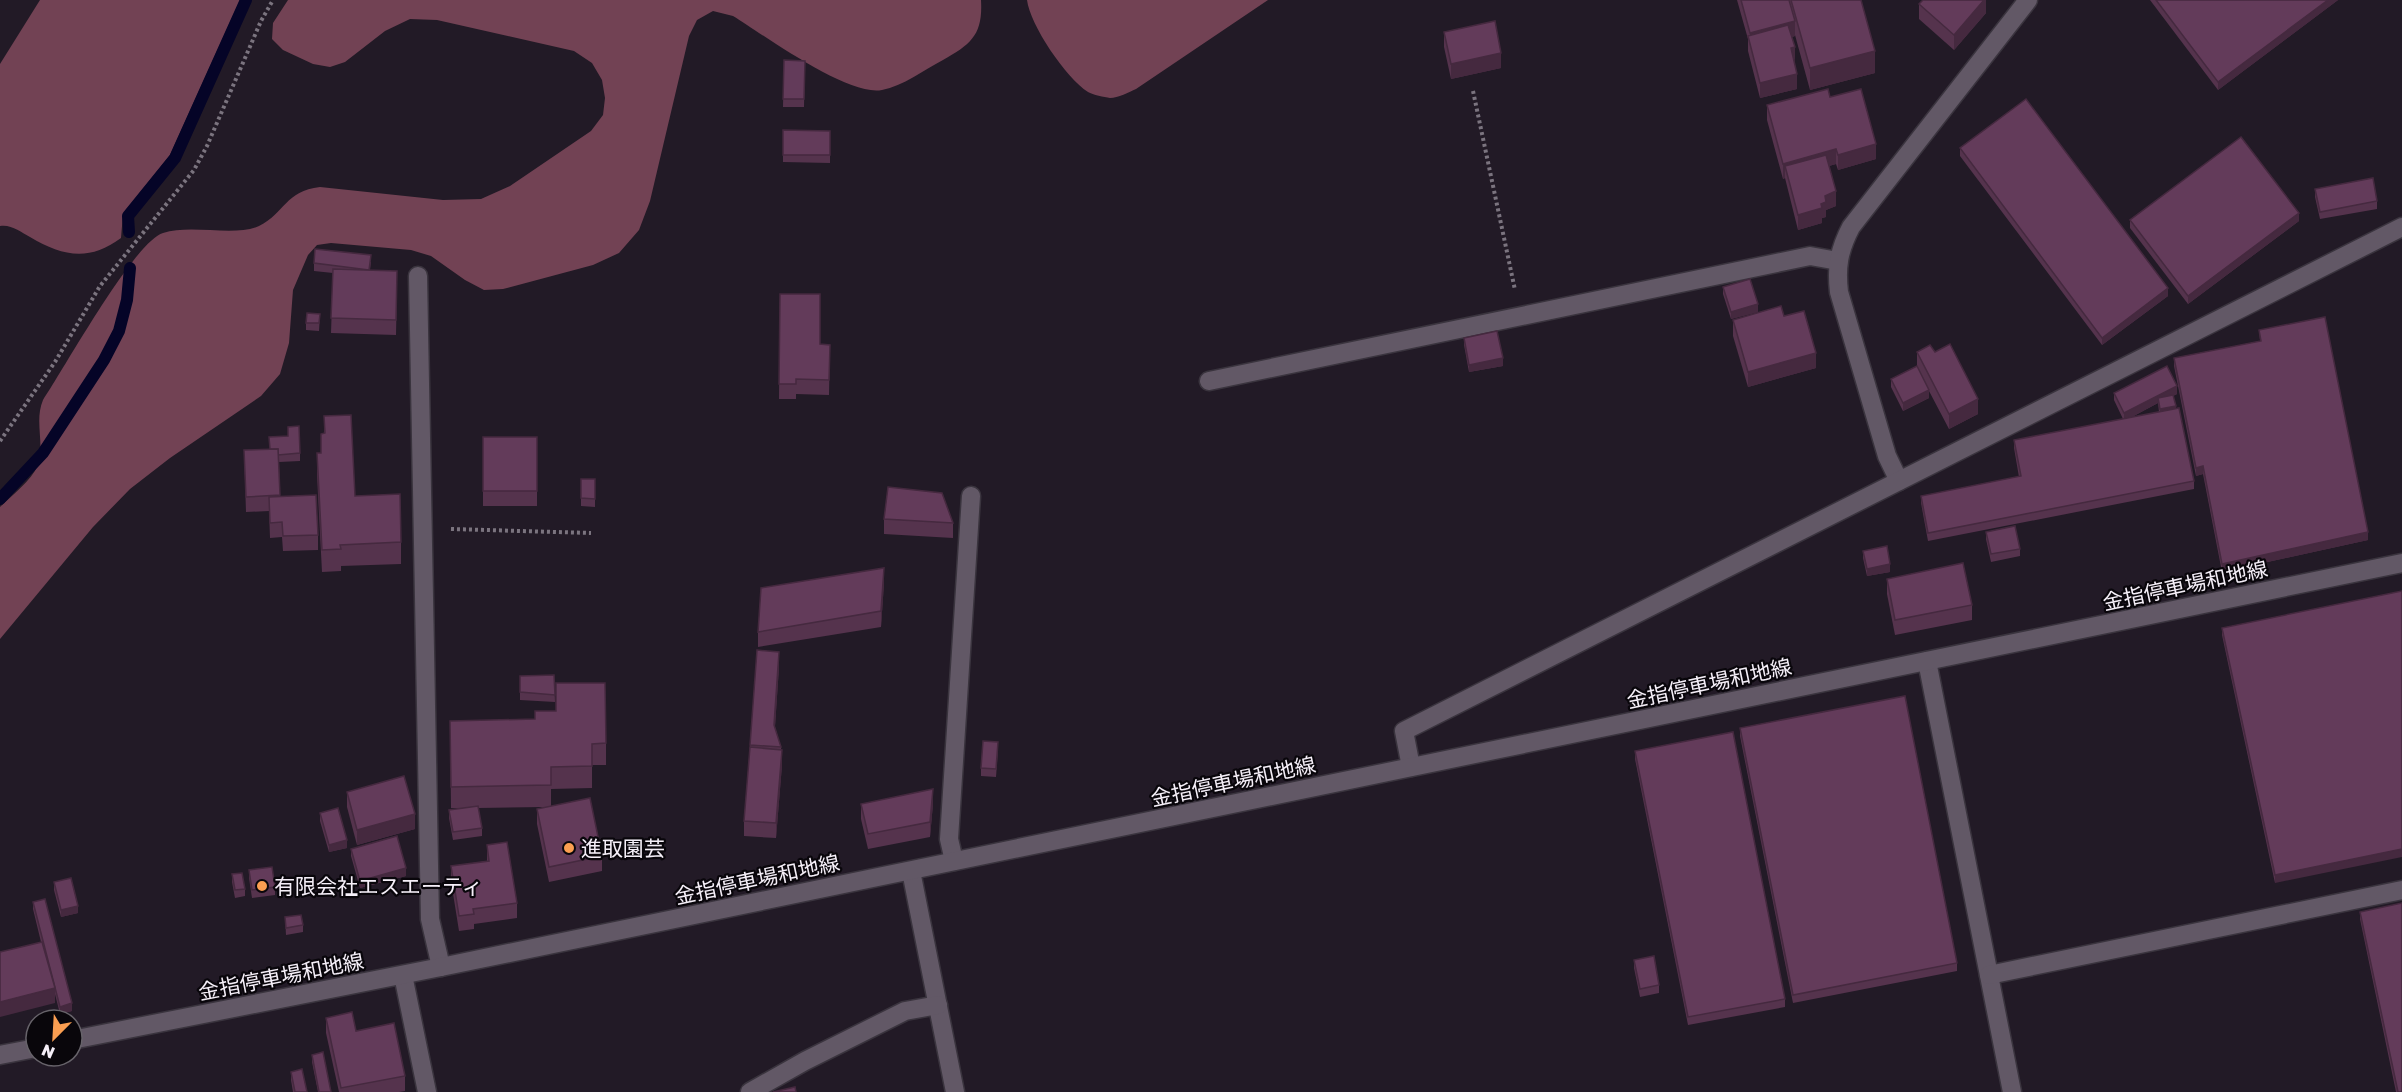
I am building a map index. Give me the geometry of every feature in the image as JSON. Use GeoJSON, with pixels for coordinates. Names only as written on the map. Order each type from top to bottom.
{"type":"FeatureCollection","features":[{"type":"Feature","properties":{"kind":"street"},"geometry":{"type":"LineString","coordinates":[[1899,481],[1887,456],[1839,292],[1836,269],[1841,247],[1851,227],[2028,0]]}},
{"type":"Feature","properties":{"kind":"street"},"geometry":{"type":"LineString","coordinates":[[1411,767],[1404,731],[2402,227]]}},
{"type":"Feature","properties":{"kind":"street"},"geometry":{"type":"LineString","coordinates":[[1209,381],[1810,256],[1838,261]]}},
{"type":"Feature","properties":{"kind":"street"},"geometry":{"type":"LineString","coordinates":[[418,276],[430,919],[441,967]]}},
{"type":"Feature","properties":{"kind":"street"},"geometry":{"type":"LineString","coordinates":[[954,861],[949,839],[971,496]]}},
{"type":"Feature","properties":{"kind":"street","name":"金指停車場和地線"},"geometry":{"type":"LineString","coordinates":[[84,1039],[404,975],[2402,563]]}},
{"type":"Feature","properties":{"kind":"street"},"geometry":{"type":"LineString","coordinates":[[1927,661],[2012,1092]]}},
{"type":"Feature","properties":{"kind":"street"},"geometry":{"type":"LineString","coordinates":[[911,870],[955,1092]]}},
{"type":"Feature","properties":{"kind":"street"},"geometry":{"type":"LineString","coordinates":[[1989,975],[2402,890]]}},
{"type":"Feature","properties":{"kind":"street"},"geometry":{"type":"LineString","coordinates":[[404,975],[427,1092]]}},
{"type":"Feature","properties":{"kind":"street"},"geometry":{"type":"LineString","coordinates":[[750,1092],[805,1060],[905,1011],[938,1005]]}},
{"type":"Feature","properties":{"kind":"street"},"geometry":{"type":"LineString","coordinates":[[0,1055],[24,1050]]}},
{"type":"Feature","properties":{"kind":"path"},"geometry":{"type":"LineString","coordinates":[[0,441],[55,362],[100,286],[194,170],[207,146],[261,21],[273,0]]}},
{"type":"Feature","properties":{"kind":"path"},"geometry":{"type":"LineString","coordinates":[[1473,91],[1520,316]]}},
{"type":"Feature","properties":{"kind":"path"},"geometry":{"type":"LineString","coordinates":[[423,529],[591,532]]}},
{"type":"Feature","properties":{"kind":"shaded area"},"geometry":{"type":"Polygon","coordinates":[[[40,0],[240,0],[170,155],[123,214],[121,238],[98,251],[76,254],[64,252],[53,249],[16,229],[0,226],[0,64],[40,0]]]}},
{"type":"Feature","properties":{"kind":"shaded area"},"geometry":{"type":"Polygon","coordinates":[[[288,0],[981,0],[981,12],[978,30],[961,49],[906,81],[882,90],[867,90],[828,75],[733,16],[713,11],[697,20],[689,36],[650,201],[639,230],[619,253],[593,265],[503,289],[484,290],[465,280],[431,256],[411,250],[331,243],[317,245],[308,255],[293,290],[289,343],[280,374],[261,396],[170,458],[130,489],[93,527],[0,639],[0,507],[26,482],[38,465],[40,457],[39,416],[43,400],[100,308],[150,241],[163,233],[174,231],[238,230],[259,226],[268,221],[299,193],[320,187],[443,200],[481,199],[510,186],[591,131],[603,115],[605,98],[602,80],[592,63],[574,51],[437,20],[410,19],[385,31],[345,62],[330,67],[313,64],[283,50],[272,39],[273,23],[288,0]]]}},
{"type":"Feature","properties":{"kind":"shaded area"},"geometry":{"type":"Polygon","coordinates":[[[1027,0],[1268,0],[1136,89],[1110,98],[1088,92],[1070,75],[1050,50],[1035,23],[1027,0]]]}},
{"type":"Feature","properties":{"kind":"building"},"geometry":{"type":"Polygon","coordinates":[[[1741,0],[1789,0],[1795,21],[1750,33],[1741,0]]]}},
{"type":"Feature","properties":{"kind":"building"},"geometry":{"type":"Polygon","coordinates":[[[1791,0],[1861,0],[1875,51],[1810,68],[1791,0]]]}},
{"type":"Feature","properties":{"kind":"building"},"geometry":{"type":"Polygon","coordinates":[[[1923,0],[1984,0],[1954,35],[1919,4],[1923,0]]]}},
{"type":"Feature","properties":{"kind":"building"},"geometry":{"type":"Polygon","coordinates":[[[2156,0],[2328,0],[2218,82],[2156,0]]]}},
{"type":"Feature","properties":{"kind":"building"},"geometry":{"type":"Polygon","coordinates":[[[1495,21],[1501,53],[1451,64],[1444,32],[1495,21]]]}},
{"type":"Feature","properties":{"kind":"building"},"geometry":{"type":"Polygon","coordinates":[[[1788,25],[1795,47],[1791,48],[1797,74],[1760,83],[1748,36],[1788,25]]]}},
{"type":"Feature","properties":{"kind":"building"},"geometry":{"type":"Polygon","coordinates":[[[784,60],[805,61],[804,99],[783,99],[784,60]]]}},
{"type":"Feature","properties":{"kind":"building"},"geometry":{"type":"Polygon","coordinates":[[[1828,89],[1830,97],[1861,89],[1876,144],[1838,155],[1836,149],[1783,164],[1767,105],[1828,89]]]}},
{"type":"Feature","properties":{"kind":"building"},"geometry":{"type":"Polygon","coordinates":[[[2026,99],[2168,288],[2102,338],[1960,148],[2026,99]]]}},
{"type":"Feature","properties":{"kind":"building"},"geometry":{"type":"Polygon","coordinates":[[[783,130],[830,131],[830,155],[783,155],[783,130]]]}},
{"type":"Feature","properties":{"kind":"building"},"geometry":{"type":"Polygon","coordinates":[[[2241,137],[2299,213],[2188,296],[2130,220],[2241,137]]]}},
{"type":"Feature","properties":{"kind":"building"},"geometry":{"type":"Polygon","coordinates":[[[1826,155],[1836,191],[1825,196],[1826,202],[1821,204],[1822,208],[1798,215],[1785,166],[1826,155]]]}},
{"type":"Feature","properties":{"kind":"building"},"geometry":{"type":"Polygon","coordinates":[[[2373,178],[2377,201],[2320,212],[2315,189],[2373,178]]]}},
{"type":"Feature","properties":{"kind":"building"},"geometry":{"type":"Polygon","coordinates":[[[315,249],[371,255],[369,270],[314,263],[315,249]]]}},
{"type":"Feature","properties":{"kind":"building"},"geometry":{"type":"Polygon","coordinates":[[[333,269],[397,271],[396,320],[331,318],[333,269]]]}},
{"type":"Feature","properties":{"kind":"building"},"geometry":{"type":"Polygon","coordinates":[[[1750,279],[1758,304],[1731,312],[1723,287],[1750,279]]]}},
{"type":"Feature","properties":{"kind":"building"},"geometry":{"type":"Polygon","coordinates":[[[780,294],[820,294],[820,344],[830,345],[829,380],[796,379],[796,384],[779,384],[780,294]]]}},
{"type":"Feature","properties":{"kind":"building"},"geometry":{"type":"Polygon","coordinates":[[[1781,306],[1784,316],[1804,311],[1816,353],[1748,372],[1733,320],[1781,306]]]}},
{"type":"Feature","properties":{"kind":"building"},"geometry":{"type":"Polygon","coordinates":[[[307,313],[320,314],[319,323],[306,323],[307,313]]]}},
{"type":"Feature","properties":{"kind":"building"},"geometry":{"type":"Polygon","coordinates":[[[2325,317],[2368,532],[2222,564],[2203,466],[2196,468],[2174,358],[2261,341],[2259,330],[2325,317]]]}},
{"type":"Feature","properties":{"kind":"building"},"geometry":{"type":"Polygon","coordinates":[[[1497,331],[1503,358],[1469,365],[1464,338],[1497,331]]]}},
{"type":"Feature","properties":{"kind":"building"},"geometry":{"type":"Polygon","coordinates":[[[1950,344],[1978,399],[1949,414],[1917,352],[1930,345],[1935,352],[1950,344]]]}},
{"type":"Feature","properties":{"kind":"building"},"geometry":{"type":"Polygon","coordinates":[[[1917,366],[1929,390],[1903,403],[1891,379],[1917,366]]]}},
{"type":"Feature","properties":{"kind":"building"},"geometry":{"type":"Polygon","coordinates":[[[2167,366],[2177,386],[2124,413],[2114,393],[2167,366]]]}},
{"type":"Feature","properties":{"kind":"building"},"geometry":{"type":"Polygon","coordinates":[[[2173,395],[2176,406],[2160,409],[2158,398],[2173,395]]]}},
{"type":"Feature","properties":{"kind":"building"},"geometry":{"type":"Polygon","coordinates":[[[2179,408],[2194,481],[1928,533],[1921,496],[2021,476],[2014,440],[2179,408]]]}},
{"type":"Feature","properties":{"kind":"building"},"geometry":{"type":"Polygon","coordinates":[[[351,415],[355,496],[400,494],[401,542],[340,545],[341,549],[322,550],[317,453],[321,453],[321,434],[325,433],[324,416],[351,415]]]}},
{"type":"Feature","properties":{"kind":"building"},"geometry":{"type":"Polygon","coordinates":[[[299,426],[300,453],[278,455],[278,449],[270,449],[269,437],[288,436],[288,427],[299,426]]]}},
{"type":"Feature","properties":{"kind":"building"},"geometry":{"type":"Polygon","coordinates":[[[483,437],[537,437],[537,491],[483,491],[483,437]]]}},
{"type":"Feature","properties":{"kind":"building"},"geometry":{"type":"Polygon","coordinates":[[[278,449],[280,495],[246,497],[244,450],[278,449]]]}},
{"type":"Feature","properties":{"kind":"building"},"geometry":{"type":"Polygon","coordinates":[[[581,479],[595,479],[595,499],[581,498],[581,479]]]}},
{"type":"Feature","properties":{"kind":"building"},"geometry":{"type":"Polygon","coordinates":[[[888,487],[942,493],[953,523],[884,519],[888,487]]]}},
{"type":"Feature","properties":{"kind":"building"},"geometry":{"type":"Polygon","coordinates":[[[316,495],[318,535],[283,536],[282,522],[270,523],[269,497],[316,495]]]}},
{"type":"Feature","properties":{"kind":"building"},"geometry":{"type":"Polygon","coordinates":[[[2015,526],[2020,549],[1991,554],[1986,532],[2015,526]]]}},
{"type":"Feature","properties":{"kind":"building"},"geometry":{"type":"Polygon","coordinates":[[[1887,546],[1890,564],[1867,569],[1863,551],[1887,546]]]}},
{"type":"Feature","properties":{"kind":"building"},"geometry":{"type":"Polygon","coordinates":[[[1963,563],[1972,605],[1895,620],[1887,579],[1963,563]]]}},
{"type":"Feature","properties":{"kind":"building"},"geometry":{"type":"Polygon","coordinates":[[[884,568],[881,611],[758,632],[761,588],[884,568]]]}},
{"type":"Feature","properties":{"kind":"building"},"geometry":{"type":"Polygon","coordinates":[[[2402,591],[2402,849],[2275,875],[2222,628],[2402,591]]]}},
{"type":"Feature","properties":{"kind":"building"},"geometry":{"type":"Polygon","coordinates":[[[757,650],[779,652],[774,725],[781,747],[750,745],[757,650]]]}},
{"type":"Feature","properties":{"kind":"building"},"geometry":{"type":"Polygon","coordinates":[[[554,675],[555,695],[520,692],[520,676],[554,675]]]}},
{"type":"Feature","properties":{"kind":"building"},"geometry":{"type":"Polygon","coordinates":[[[556,683],[605,683],[606,743],[592,744],[592,766],[551,767],[551,785],[451,787],[450,721],[535,719],[535,711],[556,711],[556,683]]]}},
{"type":"Feature","properties":{"kind":"building"},"geometry":{"type":"Polygon","coordinates":[[[1905,696],[1957,963],[1793,995],[1740,728],[1905,696]]]}},
{"type":"Feature","properties":{"kind":"building"},"geometry":{"type":"Polygon","coordinates":[[[1733,732],[1785,999],[1688,1017],[1635,751],[1733,732]]]}},
{"type":"Feature","properties":{"kind":"building"},"geometry":{"type":"Polygon","coordinates":[[[983,741],[998,742],[996,769],[981,768],[983,741]]]}},
{"type":"Feature","properties":{"kind":"building"},"geometry":{"type":"Polygon","coordinates":[[[750,747],[782,750],[776,823],[744,821],[750,747]]]}},
{"type":"Feature","properties":{"kind":"building"},"geometry":{"type":"Polygon","coordinates":[[[404,776],[415,814],[357,830],[347,792],[404,776]]]}},
{"type":"Feature","properties":{"kind":"building"},"geometry":{"type":"Polygon","coordinates":[[[933,789],[930,822],[868,834],[861,804],[933,789]]]}},
{"type":"Feature","properties":{"kind":"building"},"geometry":{"type":"Polygon","coordinates":[[[590,798],[602,856],[549,867],[537,809],[590,798]]]}},
{"type":"Feature","properties":{"kind":"building"},"geometry":{"type":"Polygon","coordinates":[[[478,806],[482,828],[453,832],[449,810],[478,806]]]}},
{"type":"Feature","properties":{"kind":"building"},"geometry":{"type":"Polygon","coordinates":[[[338,808],[347,840],[329,845],[320,813],[338,808]]]}},
{"type":"Feature","properties":{"kind":"building"},"geometry":{"type":"Polygon","coordinates":[[[397,836],[406,868],[360,881],[351,849],[397,836]]]}},
{"type":"Feature","properties":{"kind":"building"},"geometry":{"type":"Polygon","coordinates":[[[507,842],[517,903],[473,909],[474,914],[459,916],[451,866],[489,861],[487,845],[507,842]]]}},
{"type":"Feature","properties":{"kind":"building"},"geometry":{"type":"Polygon","coordinates":[[[272,867],[275,887],[252,890],[249,870],[272,867]]]}},
{"type":"Feature","properties":{"kind":"building"},"geometry":{"type":"Polygon","coordinates":[[[242,873],[245,889],[235,890],[232,874],[242,873]]]}},
{"type":"Feature","properties":{"kind":"building"},"geometry":{"type":"Polygon","coordinates":[[[71,878],[78,906],[61,910],[54,882],[71,878]]]}},
{"type":"Feature","properties":{"kind":"building"},"geometry":{"type":"Polygon","coordinates":[[[45,899],[72,1003],[60,1007],[33,902],[45,899]]]}},
{"type":"Feature","properties":{"kind":"building"},"geometry":{"type":"Polygon","coordinates":[[[2402,903],[2402,1092],[2398,1092],[2360,912],[2402,903]]]}},
{"type":"Feature","properties":{"kind":"building"},"geometry":{"type":"Polygon","coordinates":[[[301,915],[303,925],[286,928],[285,917],[301,915]]]}},
{"type":"Feature","properties":{"kind":"building"},"geometry":{"type":"Polygon","coordinates":[[[42,942],[55,988],[0,1002],[0,952],[42,942]]]}},
{"type":"Feature","properties":{"kind":"building"},"geometry":{"type":"Polygon","coordinates":[[[1654,956],[1659,985],[1640,989],[1634,960],[1654,956]]]}},
{"type":"Feature","properties":{"kind":"building"},"geometry":{"type":"Polygon","coordinates":[[[352,1012],[356,1031],[394,1023],[405,1076],[341,1088],[326,1018],[352,1012]]]}},
{"type":"Feature","properties":{"kind":"building"},"geometry":{"type":"Polygon","coordinates":[[[323,1052],[331,1092],[319,1092],[312,1055],[323,1052]]]}},
{"type":"Feature","properties":{"kind":"building"},"geometry":{"type":"Polygon","coordinates":[[[302,1069],[307,1092],[295,1092],[291,1072],[302,1069]]]}},
{"type":"Feature","properties":{"kind":"building"},"geometry":{"type":"Polygon","coordinates":[[[795,1087],[796,1092],[773,1092],[795,1087]]]}},
{"type":"Feature","properties":{"kind":"waterway"},"geometry":{"type":"LineString","coordinates":[[129,232],[128,216],[175,158],[246,0]]}},
{"type":"Feature","properties":{"kind":"waterway"},"geometry":{"type":"LineString","coordinates":[[0,499],[43,453],[104,360],[119,331],[127,300],[130,268]]}},
{"type":"Feature","properties":{"kind":"place","name":"進取園芸"},"geometry":{"type":"Point","coordinates":[569,848]}},
{"type":"Feature","properties":{"kind":"place","name":"有限会社エスエーティ"},"geometry":{"type":"Point","coordinates":[262,886]}}]}
